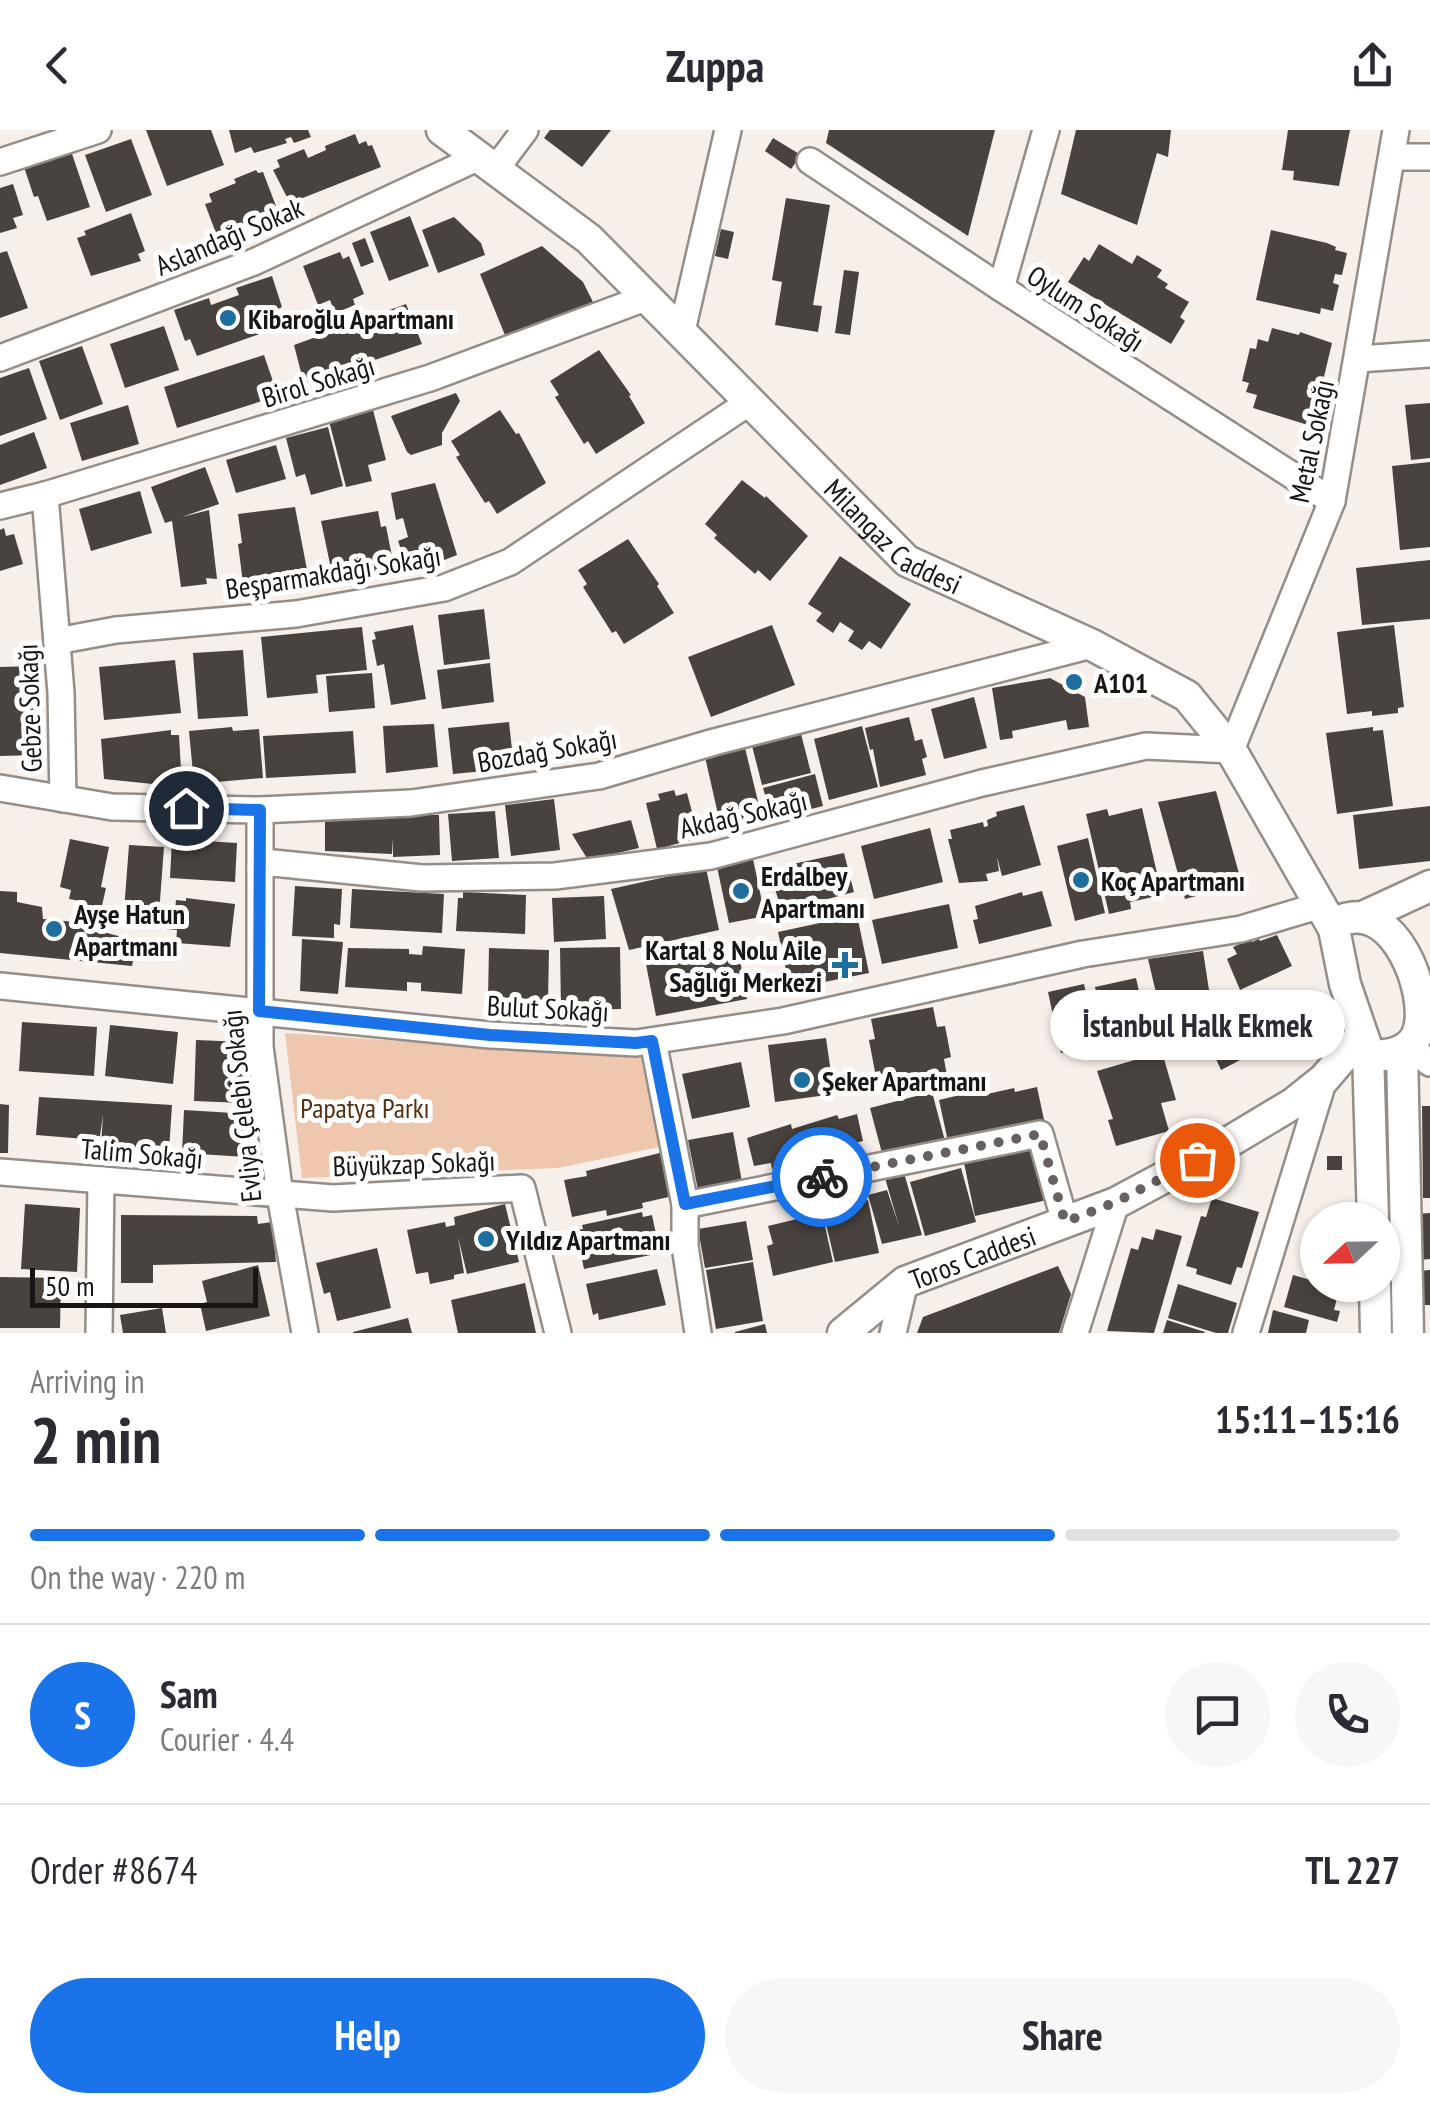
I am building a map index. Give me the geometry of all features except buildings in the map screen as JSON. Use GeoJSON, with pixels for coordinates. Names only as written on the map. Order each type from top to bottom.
{"type":"FeatureCollection","features":[{"type":"Feature","properties":{"kind":"street"},"geometry":{"type":"LineString","coordinates":[[0,162],[98,130]]}},
{"type":"Feature","properties":{"kind":"street","name":"Milangaz Caddesi"},"geometry":{"type":"LineString","coordinates":[[442,130],[589,238],[907,561],[1092,645],[1187,696],[1231,750],[1328,917],[1365,1043],[1372,1202]]}},
{"type":"Feature","properties":{"kind":"street"},"geometry":{"type":"LineString","coordinates":[[486,164],[525,130]]}},
{"type":"Feature","properties":{"kind":"street"},"geometry":{"type":"LineString","coordinates":[[682,331],[728,130]]}},
{"type":"Feature","properties":{"kind":"street"},"geometry":{"type":"LineString","coordinates":[[1001,288],[1046,130]]}},
{"type":"Feature","properties":{"kind":"street","name":"Metal Sokağı"},"geometry":{"type":"LineString","coordinates":[[1231,750],[1332,501],[1396,130]]}},
{"type":"Feature","properties":{"kind":"street"},"geometry":{"type":"LineString","coordinates":[[1392,157],[1430,157]]}},
{"type":"Feature","properties":{"kind":"street","name":"Oylum Sokağı"},"geometry":{"type":"LineString","coordinates":[[810,161],[1332,501]]}},
{"type":"Feature","properties":{"kind":"street","name":"Aslandağı Sokak"},"geometry":{"type":"LineString","coordinates":[[0,358],[254,262],[486,164]]}},
{"type":"Feature","properties":{"kind":"street","name":"Birol Sokağı"},"geometry":{"type":"LineString","coordinates":[[0,506],[430,378],[648,297]]}},
{"type":"Feature","properties":{"kind":"street"},"geometry":{"type":"LineString","coordinates":[[1359,359],[1430,354]]}},
{"type":"Feature","properties":{"kind":"street","name":"Beşparmakdağı Sokağı"},"geometry":{"type":"LineString","coordinates":[[57,640],[116,630],[296,614],[444,588],[510,562],[748,403]]}},
{"type":"Feature","properties":{"kind":"street","name":"Gebze Sokağı"},"geometry":{"type":"LineString","coordinates":[[46,495],[57,640],[62,799]]}},
{"type":"Feature","properties":{"kind":"street","name":"Bozdağ Sokağı"},"geometry":{"type":"LineString","coordinates":[[0,788],[112,807],[260,810],[411,803],[598,776],[714,742],[1092,645]]}},
{"type":"Feature","properties":{"kind":"street","name":"Akdağ Sokağı"},"geometry":{"type":"LineString","coordinates":[[260,867],[273,863],[422,878],[554,876],[711,856],[982,783],[1146,746],[1231,750]]}},
{"type":"Feature","properties":{"kind":"street","name":"Evliya Çelebi Sokağı"},"geometry":{"type":"LineString","coordinates":[[260,810],[260,1047],[280,1195],[305,1333]]}},
{"type":"Feature","properties":{"kind":"street"},"geometry":{"type":"LineString","coordinates":[[1328,917],[1342,920],[1365,916],[1430,889]]}},
{"type":"Feature","properties":{"kind":"street"},"geometry":{"type":"LineString","coordinates":[[1392,932],[1430,889]]}},
{"type":"Feature","properties":{"kind":"street"},"geometry":{"type":"LineString","coordinates":[[1365,916],[1392,932],[1410,971],[1420,1013],[1414,1053],[1408,1333]]}},
{"type":"Feature","properties":{"kind":"street","name":"Bulut Sokağı"},"geometry":{"type":"LineString","coordinates":[[0,986],[490,1035],[636,1043],[784,1021],[1083,954],[1328,917]]}},
{"type":"Feature","properties":{"kind":"street"},"geometry":{"type":"LineString","coordinates":[[652,1041],[685,1204],[685,1246],[698,1333]]}},
{"type":"Feature","properties":{"kind":"street"},"geometry":{"type":"LineString","coordinates":[[1365,1043],[1386,1056],[1414,1053]]}},
{"type":"Feature","properties":{"kind":"street","name":"Toros Caddesi"},"geometry":{"type":"LineString","coordinates":[[842,1333],[905,1282],[1116,1202],[1224,1145],[1294,1103],[1365,1043]]}},
{"type":"Feature","properties":{"kind":"street"},"geometry":{"type":"LineString","coordinates":[[1246,1333],[1324,1080]]}},
{"type":"Feature","properties":{"kind":"street"},"geometry":{"type":"LineString","coordinates":[[685,1204],[1040,1134],[1065,1222]]}},
{"type":"Feature","properties":{"kind":"street","name":"Talim Sokağı"},"geometry":{"type":"LineString","coordinates":[[0,1172],[280,1195]]}},
{"type":"Feature","properties":{"kind":"street"},"geometry":{"type":"LineString","coordinates":[[100,1333],[101,1180]]}},
{"type":"Feature","properties":{"kind":"street","name":"Büyükzap Sokağı"},"geometry":{"type":"LineString","coordinates":[[280,1195],[333,1198],[522,1188],[558,1333]]}},
{"type":"Feature","properties":{"kind":"street"},"geometry":{"type":"LineString","coordinates":[[1075,1333],[1116,1202]]}},
{"type":"Feature","properties":{"kind":"street"},"geometry":{"type":"LineString","coordinates":[[893,1333],[905,1282]]}},
{"type":"Feature","properties":{"kind":"street"},"geometry":{"type":"LineString","coordinates":[[1375,1302],[1376,1333]]}},
{"type":"Feature","properties":{"kind":"green space","name":"Papatya Parkı"},"geometry":{"type":"Polygon","coordinates":[[[285,1033],[641,1058],[659,1147],[558,1168],[302,1178],[285,1033]]]}},
{"type":"Feature","properties":{"kind":"way so far"},"geometry":{"type":"LineString","coordinates":[[822,1177],[1040,1134],[1065,1222],[1116,1202],[1197,1160]]}},
{"type":"Feature","properties":{"kind":"place","name":"Kibaroğlu Apartmanı"},"geometry":{"type":"Point","coordinates":[228,318]}},
{"type":"Feature","properties":{"kind":"place","name":"A101"},"geometry":{"type":"Point","coordinates":[1074,682]}},
{"type":"Feature","properties":{"kind":"place","name":"Koç Apartmanı"},"geometry":{"type":"Point","coordinates":[1081,880]}},
{"type":"Feature","properties":{"kind":"place","name":"Erdalbey Apartmanı"},"geometry":{"type":"Point","coordinates":[741,891]}},
{"type":"Feature","properties":{"kind":"place","name":"Ayşe Hatun Apartmanı"},"geometry":{"type":"Point","coordinates":[54,929]}},
{"type":"Feature","properties":{"kind":"place","name":"Kartal 8 Nolu Aile Sağlığı Merkezi"},"geometry":{"type":"Point","coordinates":[845,965]}},
{"type":"Feature","properties":{"kind":"place","name":"Şeker Apartmanı"},"geometry":{"type":"Point","coordinates":[802,1080]}},
{"type":"Feature","properties":{"kind":"place","name":"İstanbul Halk Ekmek"},"geometry":{"type":"Point","coordinates":[1197,1160]}},
{"type":"Feature","properties":{"kind":"place","name":"Yıldız Apartmanı"},"geometry":{"type":"Point","coordinates":[486,1239]}},
{"type":"Feature","properties":{"kind":"route"},"geometry":{"type":"LineString","coordinates":[[186,808],[260,810],[259,1011],[490,1035],[652,1041],[685,1204],[822,1177]]}}]}
